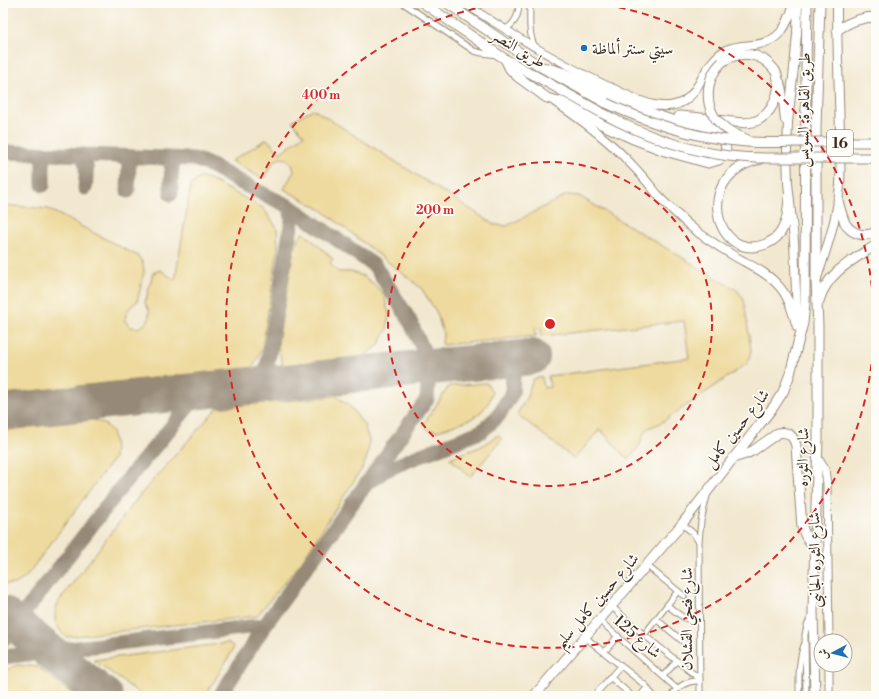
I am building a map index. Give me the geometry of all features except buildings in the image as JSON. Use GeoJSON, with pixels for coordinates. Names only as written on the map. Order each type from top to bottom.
{"type":"FeatureCollection","features":[{"type":"Feature","properties":{"kind":"highway","name":"طريق النصر"},"geometry":{"type":"LineString","coordinates":[[423,3],[502,57],[602,113],[632,128],[658,139],[696,150],[729,156],[763,158]]}},
{"type":"Feature","properties":{"kind":"highway","name":"طريق النصر"},"geometry":{"type":"LineString","coordinates":[[447,3],[541,67],[607,92]]}},
{"type":"Feature","properties":{"kind":"highway","name":"طريق القاهرة, السويس"},"geometry":{"type":"LineString","coordinates":[[798,343],[805,303],[807,3]]}},
{"type":"Feature","properties":{"kind":"highway","name":"طريق القاهرة, السويس"},"geometry":{"type":"LineString","coordinates":[[816,218],[816,128],[820,3]]}},
{"type":"Feature","properties":{"kind":"highway"},"geometry":{"type":"LineString","coordinates":[[872,3],[876,4]]}},
{"type":"Feature","properties":{"kind":"highway"},"geometry":{"type":"LineString","coordinates":[[476,23],[482,14]]}},
{"type":"Feature","properties":{"kind":"highway"},"geometry":{"type":"LineString","coordinates":[[837,30],[848,23],[859,19],[876,17]]}},
{"type":"Feature","properties":{"kind":"highway"},"geometry":{"type":"LineString","coordinates":[[650,112],[743,123],[752,122],[761,118],[771,109],[777,94],[777,74],[766,61],[751,55],[736,55],[722,62],[715,70],[709,84],[708,99],[710,109],[719,122],[727,129],[755,143]]}},
{"type":"Feature","properties":{"kind":"highway"},"geometry":{"type":"LineString","coordinates":[[502,57],[510,69],[518,77],[547,98],[567,104],[601,124],[631,138],[660,149],[708,163],[719,160],[726,152],[723,136],[710,128],[673,120],[650,112],[631,105],[607,92]]}},
{"type":"Feature","properties":{"kind":"highway"},"geometry":{"type":"LineString","coordinates":[[607,92],[641,118],[677,130],[716,139],[755,143],[876,142]]}},
{"type":"Feature","properties":{"kind":"highway"},"geometry":{"type":"LineString","coordinates":[[789,198],[787,218],[781,232],[773,240],[764,244],[754,247],[744,246],[726,235],[721,226],[717,205],[720,192],[729,176],[744,164],[763,158],[876,158]]}},
{"type":"Feature","properties":{"kind":"highway"},"geometry":{"type":"LineString","coordinates":[[838,201],[845,222],[853,231],[863,235],[876,232]]}},
{"type":"Feature","properties":{"kind":"highway","name":"شارع الثوره"},"geometry":{"type":"LineString","coordinates":[[815,696],[813,611],[818,438],[816,218]]}},
{"type":"Feature","properties":{"kind":"highway"},"geometry":{"type":"LineString","coordinates":[[818,308],[822,291],[831,277],[839,269],[876,245]]}},
{"type":"Feature","properties":{"kind":"highway","name":"شارع حسين كامل"},"geometry":{"type":"LineString","coordinates":[[682,524],[774,406],[783,392],[790,374],[798,343]]}},
{"type":"Feature","properties":{"kind":"highway"},"geometry":{"type":"LineString","coordinates":[[733,458],[754,450],[778,433],[786,433],[792,437],[796,446],[802,527],[806,537],[815,548]]}},
{"type":"Feature","properties":{"kind":"highway","name":"شارع حسين كامل سليم"},"geometry":{"type":"LineString","coordinates":[[534,696],[682,524]]}},
{"type":"Feature","properties":{"kind":"main road"},"geometry":{"type":"LineString","coordinates":[[607,92],[652,105],[665,106],[680,104],[694,91],[710,65],[719,54],[734,47],[768,42],[779,34],[787,24],[794,3]]}},
{"type":"Feature","properties":{"kind":"main road"},"geometry":{"type":"LineString","coordinates":[[798,3],[794,68],[787,137],[787,167],[794,241],[798,343]]}},
{"type":"Feature","properties":{"kind":"main road","name":"16"},"geometry":{"type":"LineString","coordinates":[[816,281],[826,253],[833,225],[838,201],[841,173],[837,3]]}},
{"type":"Feature","properties":{"kind":"main road"},"geometry":{"type":"LineString","coordinates":[[777,74],[781,84],[787,137]]}},
{"type":"Feature","properties":{"kind":"main road"},"geometry":{"type":"LineString","coordinates":[[547,98],[560,105],[621,154],[676,214],[692,228],[727,252],[776,282],[789,301],[797,327]]}},
{"type":"Feature","properties":{"kind":"street"},"geometry":{"type":"LineString","coordinates":[[403,3],[474,51],[502,57]]}},
{"type":"Feature","properties":{"kind":"street"},"geometry":{"type":"LineString","coordinates":[[464,3],[607,92]]}},
{"type":"Feature","properties":{"kind":"street"},"geometry":{"type":"LineString","coordinates":[[506,29],[513,24],[518,17],[519,3]]}},
{"type":"Feature","properties":{"kind":"street"},"geometry":{"type":"LineString","coordinates":[[530,3],[530,36],[536,48]]}},
{"type":"Feature","properties":{"kind":"street","name":"شارع الثوره الجانبى"},"geometry":{"type":"LineString","coordinates":[[817,456],[825,469],[827,484],[829,633]]}},
{"type":"Feature","properties":{"kind":"street","name":"شارع فتحي القشلان"},"geometry":{"type":"LineString","coordinates":[[700,696],[699,542],[702,512],[710,487]]}},
{"type":"Feature","properties":{"kind":"street"},"geometry":{"type":"LineString","coordinates":[[682,524],[693,533],[699,542]]}},
{"type":"Feature","properties":{"kind":"street"},"geometry":{"type":"LineString","coordinates":[[646,565],[684,596]]}},
{"type":"Feature","properties":{"kind":"street"},"geometry":{"type":"LineString","coordinates":[[644,635],[678,591]]}},
{"type":"Feature","properties":{"kind":"street"},"geometry":{"type":"LineString","coordinates":[[668,605],[686,618],[693,621],[700,621]]}},
{"type":"Feature","properties":{"kind":"street"},"geometry":{"type":"LineString","coordinates":[[611,606],[644,635],[700,680]]}},
{"type":"Feature","properties":{"kind":"street","name":"شارع الثوره الجانبى"},"geometry":{"type":"LineString","coordinates":[[806,696],[805,641],[807,625],[813,611]]}},
{"type":"Feature","properties":{"kind":"street"},"geometry":{"type":"LineString","coordinates":[[656,619],[686,644]]}},
{"type":"Feature","properties":{"kind":"street","name":"شارع 125"},"geometry":{"type":"LineString","coordinates":[[599,620],[677,689]]}},
{"type":"Feature","properties":{"kind":"street"},"geometry":{"type":"LineString","coordinates":[[604,652],[618,636]]}},
{"type":"Feature","properties":{"kind":"street"},"geometry":{"type":"LineString","coordinates":[[585,637],[648,688],[654,696]]}},
{"type":"Feature","properties":{"kind":"street"},"geometry":{"type":"LineString","coordinates":[[799,696],[800,661],[805,641]]}},
{"type":"Feature","properties":{"kind":"street"},"geometry":{"type":"LineString","coordinates":[[664,676],[677,661]]}},
{"type":"Feature","properties":{"kind":"street"},"geometry":{"type":"LineString","coordinates":[[603,696],[596,694],[621,665]]}},
{"type":"Feature","properties":{"kind":"street"},"geometry":{"type":"LineString","coordinates":[[829,673],[829,696]]}},
{"type":"Feature","properties":{"kind":"street"},"geometry":{"type":"LineString","coordinates":[[610,677],[632,696]]}},
{"type":"Feature","properties":{"kind":"street"},"geometry":{"type":"LineString","coordinates":[[671,696],[682,685],[688,682],[700,680]]}},
{"type":"Feature","properties":{"kind":"street"},"geometry":{"type":"LineString","coordinates":[[640,696],[648,688]]}},
{"type":"Feature","properties":{"kind":"sand"},"geometry":{"type":"Polygon","coordinates":[[[313,109],[495,225],[507,226],[567,195],[579,196],[738,291],[744,300],[751,351],[748,363],[661,423],[648,428],[644,433],[640,445],[628,460],[600,429],[574,459],[517,414],[526,399],[533,379],[542,377],[544,388],[550,387],[548,376],[689,358],[684,321],[541,336],[541,328],[535,329],[536,336],[442,345],[443,334],[437,313],[421,288],[322,210],[284,189],[294,171],[292,164],[287,159],[281,158],[274,161],[263,179],[231,161],[267,139],[280,153],[304,135],[292,121],[313,109]]]}},
{"type":"Feature","properties":{"kind":"sand"},"geometry":{"type":"Polygon","coordinates":[[[199,178],[207,178],[263,208],[277,228],[278,248],[262,349],[253,367],[3,394],[3,205],[48,209],[138,256],[143,263],[144,272],[137,302],[128,310],[125,321],[131,327],[138,328],[144,325],[149,319],[149,310],[145,303],[153,273],[160,270],[175,280],[191,185],[199,178]]]}},
{"type":"Feature","properties":{"kind":"sand"},"geometry":{"type":"Polygon","coordinates":[[[302,233],[310,238],[333,259],[330,263],[338,272],[352,272],[363,276],[374,284],[384,295],[389,314],[387,330],[378,346],[364,356],[283,365],[278,347],[279,328],[293,252],[302,233]]]}},
{"type":"Feature","properties":{"kind":"sand"},"geometry":{"type":"Polygon","coordinates":[[[487,383],[492,392],[489,402],[481,412],[471,419],[438,431],[429,430],[423,425],[449,386],[487,383]]]}},
{"type":"Feature","properties":{"kind":"sand"},"geometry":{"type":"Polygon","coordinates":[[[336,396],[349,405],[364,425],[369,440],[368,454],[363,467],[301,562],[257,616],[66,637],[62,633],[55,620],[55,612],[59,601],[140,495],[217,408],[336,396]]]}},
{"type":"Feature","properties":{"kind":"sand"},"geometry":{"type":"Polygon","coordinates":[[[91,419],[104,424],[111,431],[114,439],[114,458],[25,578],[15,584],[3,584],[3,431],[91,419]]]}},
{"type":"Feature","properties":{"kind":"sand"},"geometry":{"type":"Polygon","coordinates":[[[498,435],[502,439],[470,477],[450,458],[480,447],[498,435]]]}},
{"type":"Feature","properties":{"kind":"sand"},"geometry":{"type":"Polygon","coordinates":[[[228,643],[233,646],[233,650],[205,696],[143,696],[94,660],[228,643]]]}},
{"type":"Feature","properties":{"kind":"sand"},"geometry":{"type":"Polygon","coordinates":[[[17,665],[38,667],[75,696],[3,696],[3,672],[17,665]]]}},
{"type":"Feature","properties":{"kind":"taxiway"},"geometry":{"type":"LineString","coordinates":[[3,152],[194,159],[210,165],[249,187],[289,206],[292,220],[267,367]]}},
{"type":"Feature","properties":{"kind":"taxiway"},"geometry":{"type":"LineString","coordinates":[[39,154],[43,160],[43,185]]}},
{"type":"Feature","properties":{"kind":"taxiway"},"geometry":{"type":"LineString","coordinates":[[81,155],[84,158],[86,166],[85,188]]}},
{"type":"Feature","properties":{"kind":"taxiway"},"geometry":{"type":"LineString","coordinates":[[118,156],[127,159],[129,164],[128,191]]}},
{"type":"Feature","properties":{"kind":"taxiway"},"geometry":{"type":"LineString","coordinates":[[166,158],[170,162],[172,168],[171,194]]}},
{"type":"Feature","properties":{"kind":"taxiway"},"geometry":{"type":"LineString","coordinates":[[289,206],[375,266],[409,319],[431,367]]}},
{"type":"Feature","properties":{"kind":"taxiway"},"geometry":{"type":"LineString","coordinates":[[374,479],[384,471],[482,431],[498,416],[512,393],[513,377],[507,367],[498,360]]}},
{"type":"Feature","properties":{"kind":"taxiway"},"geometry":{"type":"LineString","coordinates":[[220,696],[265,625],[427,399],[428,385],[422,374],[408,369]]}},
{"type":"Feature","properties":{"kind":"taxiway"},"geometry":{"type":"LineString","coordinates":[[3,640],[123,485],[201,391]]}},
{"type":"Feature","properties":{"kind":"taxiway"},"geometry":{"type":"LineString","coordinates":[[3,657],[265,625]]}},
{"type":"Feature","properties":{"kind":"runway"},"geometry":{"type":"LineString","coordinates":[[3,412],[532,357]]}},
{"type":"Feature","properties":{"kind":"runway"},"geometry":{"type":"LineString","coordinates":[[3,614],[105,696]]}},
{"type":"Feature","properties":{"kind":"place","name":"سيتي سنتر ألماظة"},"geometry":{"type":"Point","coordinates":[584,48]}}]}
